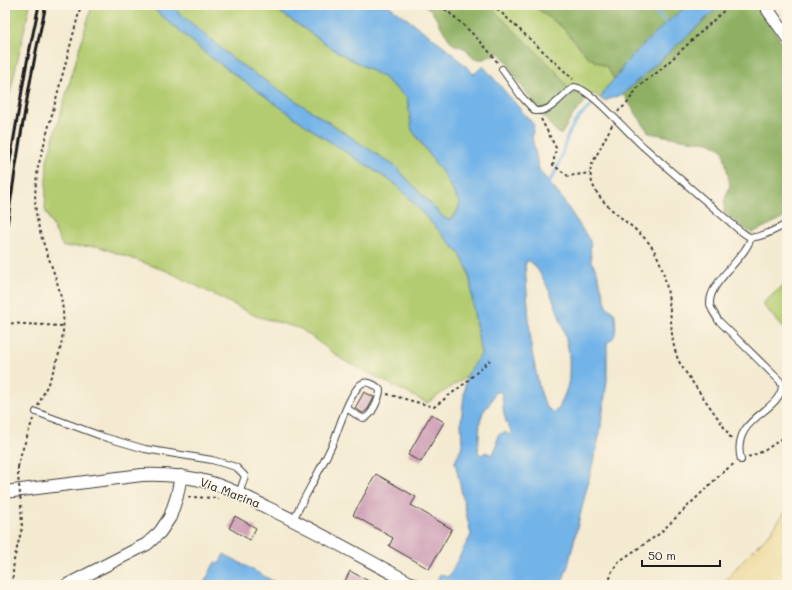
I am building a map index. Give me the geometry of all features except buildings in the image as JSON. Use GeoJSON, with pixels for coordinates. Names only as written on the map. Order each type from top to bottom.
{"type":"FeatureCollection","features":[{"type":"Feature","properties":{"kind":"street"},"geometry":{"type":"LineString","coordinates":[[772,5],[768,10],[787,37]]}},
{"type":"Feature","properties":{"kind":"street","name":"Via Marina"},"geometry":{"type":"LineString","coordinates":[[5,492],[142,475],[162,474],[181,476],[209,482],[239,494],[293,520],[414,585]]}},
{"type":"Feature","properties":{"kind":"street"},"geometry":{"type":"LineString","coordinates":[[67,585],[147,544],[160,532],[170,517],[177,496],[181,476]]}},
{"type":"Feature","properties":{"kind":"lane"},"geometry":{"type":"LineString","coordinates":[[502,69],[525,101],[535,111],[545,111],[551,108],[565,93],[574,87],[579,88],[590,95],[644,147],[739,230],[751,237],[758,237],[787,224]]}},
{"type":"Feature","properties":{"kind":"lane"},"geometry":{"type":"LineString","coordinates":[[741,460],[739,445],[746,428],[780,395],[782,386],[780,381],[718,320],[711,309],[710,302],[712,293],[724,275],[746,248],[751,237]]}},
{"type":"Feature","properties":{"kind":"lane"},"geometry":{"type":"LineString","coordinates":[[293,520],[332,444],[347,408],[359,385],[371,383],[380,390],[379,398],[370,413],[364,418],[347,408]]}},
{"type":"Feature","properties":{"kind":"lane"},"geometry":{"type":"LineString","coordinates":[[36,412],[104,437],[145,450],[212,460],[236,467],[245,476],[239,494]]}},
{"type":"Feature","properties":{"kind":"path"},"geometry":{"type":"LineString","coordinates":[[12,585],[14,560],[22,528],[18,467],[20,457],[36,412],[53,373],[60,352],[63,326],[62,299],[40,232],[36,212],[38,167],[81,5]]}},
{"type":"Feature","properties":{"kind":"path"},"geometry":{"type":"LineString","coordinates":[[440,5],[458,19],[484,44],[502,69]]}},
{"type":"Feature","properties":{"kind":"path"},"geometry":{"type":"LineString","coordinates":[[494,5],[579,84],[579,88]]}},
{"type":"Feature","properties":{"kind":"path"},"geometry":{"type":"LineString","coordinates":[[730,5],[658,71],[638,87],[626,105],[620,109],[595,155],[590,173],[591,183],[599,197],[619,217],[644,238],[652,248],[665,279],[670,310],[672,338],[676,354],[697,388],[735,443],[739,445]]}},
{"type":"Feature","properties":{"kind":"path"},"geometry":{"type":"LineString","coordinates":[[540,111],[540,118],[556,148],[553,165],[568,176],[590,173]]}},
{"type":"Feature","properties":{"kind":"path"},"geometry":{"type":"LineString","coordinates":[[5,323],[63,326]]}},
{"type":"Feature","properties":{"kind":"path"},"geometry":{"type":"LineString","coordinates":[[380,393],[434,407],[464,384],[490,360]]}},
{"type":"Feature","properties":{"kind":"path"},"geometry":{"type":"LineString","coordinates":[[609,585],[611,573],[618,562],[659,534],[727,468],[741,460],[764,451],[787,436]]}},
{"type":"Feature","properties":{"kind":"path"},"geometry":{"type":"LineString","coordinates":[[177,496],[230,499],[239,494]]}},
{"type":"Feature","properties":{"kind":"green space"},"geometry":{"type":"Polygon","coordinates":[[[5,5],[30,5],[5,115],[5,5]]]}},
{"type":"Feature","properties":{"kind":"green space"},"geometry":{"type":"Polygon","coordinates":[[[92,5],[149,5],[209,56],[315,132],[397,185],[460,254],[468,270],[481,354],[466,377],[427,403],[343,360],[301,329],[256,316],[167,271],[97,246],[63,247],[45,210],[47,160],[92,5]]]}},
{"type":"Feature","properties":{"kind":"green space"},"geometry":{"type":"Polygon","coordinates":[[[170,5],[270,5],[336,51],[383,77],[407,98],[412,130],[442,172],[460,203],[456,214],[448,220],[442,216],[396,167],[237,62],[170,5]]]}},
{"type":"Feature","properties":{"kind":"green space"},"geometry":{"type":"Polygon","coordinates":[[[424,5],[488,5],[555,70],[566,85],[570,95],[576,93],[584,98],[584,103],[573,115],[561,135],[548,122],[515,77],[507,62],[498,53],[484,59],[474,59],[466,49],[453,44],[431,10],[424,5]]]}},
{"type":"Feature","properties":{"kind":"green space"},"geometry":{"type":"Polygon","coordinates":[[[488,5],[532,5],[561,26],[589,58],[607,67],[614,79],[600,98],[595,94],[584,98],[576,93],[570,96],[566,85],[555,70],[488,5]]]}},
{"type":"Feature","properties":{"kind":"green space"},"geometry":{"type":"Polygon","coordinates":[[[532,5],[691,5],[687,6],[650,39],[614,79],[607,67],[589,58],[561,26],[532,5]]]}},
{"type":"Feature","properties":{"kind":"green space"},"geometry":{"type":"Polygon","coordinates":[[[721,5],[762,5],[760,8],[787,51],[787,216],[752,233],[724,212],[725,199],[730,185],[723,150],[710,142],[687,140],[649,133],[623,94],[721,5]]]}},
{"type":"Feature","properties":{"kind":"green space"},"geometry":{"type":"Polygon","coordinates":[[[787,282],[787,332],[762,304],[787,282]]]}},
{"type":"Feature","properties":{"kind":"sand"},"geometry":{"type":"Polygon","coordinates":[[[787,509],[787,585],[722,585],[742,561],[770,533],[787,509]]]}},
{"type":"Feature","properties":{"kind":"water"},"geometry":{"type":"Polygon","coordinates":[[[149,5],[170,5],[237,62],[396,167],[442,216],[448,220],[456,214],[460,203],[442,172],[412,130],[407,98],[383,77],[336,51],[270,5],[388,5],[445,47],[474,74],[483,66],[534,125],[532,137],[539,170],[561,197],[590,241],[591,260],[597,272],[607,307],[615,314],[616,327],[615,334],[607,343],[607,380],[600,433],[568,566],[561,585],[442,585],[442,583],[437,581],[440,574],[447,577],[449,576],[471,535],[455,462],[462,446],[461,422],[466,377],[481,354],[468,270],[460,254],[397,185],[315,132],[209,56],[149,5]],[[528,260],[525,265],[531,347],[539,387],[546,407],[553,412],[559,409],[568,384],[569,351],[548,287],[535,266],[528,260]],[[496,391],[490,403],[483,412],[480,422],[478,452],[481,455],[486,452],[492,455],[496,448],[498,435],[505,432],[510,435],[511,431],[505,417],[502,393],[496,391]]]}},
{"type":"Feature","properties":{"kind":"water"},"geometry":{"type":"Polygon","coordinates":[[[691,5],[721,5],[623,94],[604,101],[600,98],[607,87],[618,76],[624,65],[637,51],[676,14],[691,5]]]}},
{"type":"Feature","properties":{"kind":"water"},"geometry":{"type":"Polygon","coordinates":[[[224,554],[280,585],[203,585],[215,562],[219,564],[224,554]]]}},
{"type":"Feature","properties":{"kind":"waterway"},"geometry":{"type":"LineString","coordinates":[[648,5],[663,19],[668,27]]}},
{"type":"Feature","properties":{"kind":"waterway"},"geometry":{"type":"LineString","coordinates":[[549,182],[557,169],[567,138],[574,123],[592,105]]}},
{"type":"Feature","properties":{"kind":"railway"},"geometry":{"type":"LineString","coordinates":[[5,190],[26,67],[39,5]]}},
{"type":"Feature","properties":{"kind":"railway"},"geometry":{"type":"LineString","coordinates":[[5,240],[23,122],[46,5]]}}]}
